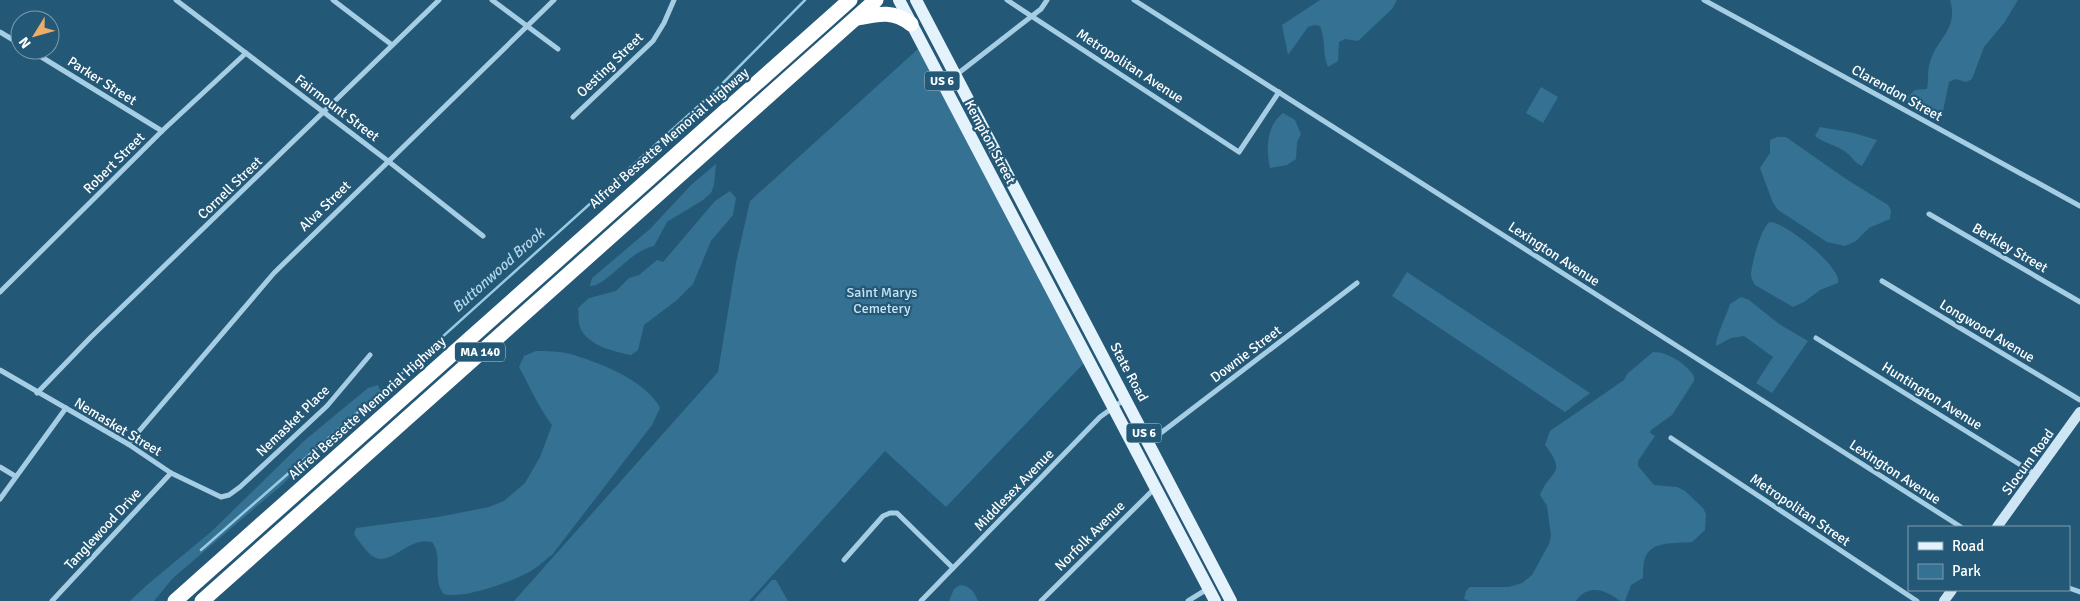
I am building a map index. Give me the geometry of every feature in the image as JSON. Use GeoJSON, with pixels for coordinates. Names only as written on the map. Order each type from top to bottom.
{"type":"FeatureCollection","features":[{"type":"Feature","properties":{"kind":"highway"},"geometry":{"type":"LineString","coordinates":[[780,62],[816,21],[839,0]]}},
{"type":"Feature","properties":{"kind":"highway","name":"Alfred Bessette Memorial Highway"},"geometry":{"type":"LineString","coordinates":[[175,601],[850,0]]}},
{"type":"Feature","properties":{"kind":"highway","name":"MA 140"},"geometry":{"type":"LineString","coordinates":[[202,601],[876,0]]}},
{"type":"Feature","properties":{"kind":"highway"},"geometry":{"type":"LineString","coordinates":[[858,18],[889,13],[911,24]]}},
{"type":"Feature","properties":{"kind":"main road","name":"Kempton Street"},"geometry":{"type":"LineString","coordinates":[[898,0],[1014,218]]}},
{"type":"Feature","properties":{"kind":"main road","name":"Kempton Street"},"geometry":{"type":"LineString","coordinates":[[916,0],[1027,210]]}},
{"type":"Feature","properties":{"kind":"main road"},"geometry":{"type":"LineString","coordinates":[[1014,218],[1027,210]]}},
{"type":"Feature","properties":{"kind":"main road","name":"State Road"},"geometry":{"type":"LineString","coordinates":[[1027,210],[1231,601]]}},
{"type":"Feature","properties":{"kind":"main road","name":"US 6"},"geometry":{"type":"LineString","coordinates":[[1014,218],[1215,601]]}},
{"type":"Feature","properties":{"kind":"main road","name":"Slocum Road"},"geometry":{"type":"LineString","coordinates":[[1998,526],[2080,412]]}},
{"type":"Feature","properties":{"kind":"street","name":"Fairmount Street"},"geometry":{"type":"LineString","coordinates":[[176,0],[388,161],[483,236]]}},
{"type":"Feature","properties":{"kind":"street"},"geometry":{"type":"LineString","coordinates":[[334,0],[392,45]]}},
{"type":"Feature","properties":{"kind":"street","name":"Cornell Street"},"geometry":{"type":"LineString","coordinates":[[37,393],[91,337],[438,0]]}},
{"type":"Feature","properties":{"kind":"street"},"geometry":{"type":"LineString","coordinates":[[492,0],[558,49]]}},
{"type":"Feature","properties":{"kind":"street","name":"Alva Street"},"geometry":{"type":"LineString","coordinates":[[128,444],[274,272],[554,0]]}},
{"type":"Feature","properties":{"kind":"street","name":"Oesting Street"},"geometry":{"type":"LineString","coordinates":[[573,117],[652,41],[664,23],[674,0]]}},
{"type":"Feature","properties":{"kind":"street","name":"Metropolitan Avenue"},"geometry":{"type":"LineString","coordinates":[[1007,0],[1240,152],[1279,92]]}},
{"type":"Feature","properties":{"kind":"street"},"geometry":{"type":"LineString","coordinates":[[956,75],[1032,16],[1047,0]]}},
{"type":"Feature","properties":{"kind":"street","name":"Lexington Avenue"},"geometry":{"type":"LineString","coordinates":[[1134,0],[1959,526]]}},
{"type":"Feature","properties":{"kind":"street","name":"Clarendon Street"},"geometry":{"type":"LineString","coordinates":[[1704,0],[2080,206]]}},
{"type":"Feature","properties":{"kind":"street","name":"Robert Street"},"geometry":{"type":"LineString","coordinates":[[0,292],[162,131],[246,53]]}},
{"type":"Feature","properties":{"kind":"street","name":"Parker Street"},"geometry":{"type":"LineString","coordinates":[[46,60],[162,131]]}},
{"type":"Feature","properties":{"kind":"street","name":"Berkley Street"},"geometry":{"type":"LineString","coordinates":[[1928,214],[2080,302]]}},
{"type":"Feature","properties":{"kind":"street","name":"Longwood Avenue"},"geometry":{"type":"LineString","coordinates":[[1882,281],[2080,400]]}},
{"type":"Feature","properties":{"kind":"street","name":"Downie Street"},"geometry":{"type":"LineString","coordinates":[[1148,442],[1357,283]]}},
{"type":"Feature","properties":{"kind":"street","name":"Huntington Avenue"},"geometry":{"type":"LineString","coordinates":[[1816,338],[2036,474]]}},
{"type":"Feature","properties":{"kind":"street","name":"Nemasket Place"},"geometry":{"type":"LineString","coordinates":[[225,497],[240,487],[322,411],[370,355]]}},
{"type":"Feature","properties":{"kind":"street","name":"Nemasket Street"},"geometry":{"type":"LineString","coordinates":[[0,370],[128,444],[171,473],[216,496],[225,497]]}},
{"type":"Feature","properties":{"kind":"street","name":"Middlesex Avenue"},"geometry":{"type":"LineString","coordinates":[[921,601],[1100,417],[1126,399]]}},
{"type":"Feature","properties":{"kind":"street"},"geometry":{"type":"LineString","coordinates":[[0,499],[66,408]]}},
{"type":"Feature","properties":{"kind":"street","name":"Metropolitan Street"},"geometry":{"type":"LineString","coordinates":[[1671,438],[1918,601]]}},
{"type":"Feature","properties":{"kind":"street"},"geometry":{"type":"LineString","coordinates":[[0,467],[15,476]]}},
{"type":"Feature","properties":{"kind":"street","name":"Tanglewood Drive"},"geometry":{"type":"LineString","coordinates":[[52,601],[171,473]]}},
{"type":"Feature","properties":{"kind":"street","name":"Norfolk Avenue"},"geometry":{"type":"LineString","coordinates":[[1040,601],[1156,488]]}},
{"type":"Feature","properties":{"kind":"street"},"geometry":{"type":"LineString","coordinates":[[844,560],[883,516],[890,513],[897,514],[953,568]]}},
{"type":"Feature","properties":{"kind":"street"},"geometry":{"type":"LineString","coordinates":[[1188,601],[1221,581]]}},
{"type":"Feature","properties":{"kind":"green space"},"geometry":{"type":"Polygon","coordinates":[[[1320,0],[1397,0],[1392,9],[1358,41],[1345,39],[1339,42],[1338,61],[1328,67],[1320,26],[1308,27],[1288,55],[1282,25],[1320,0]]]}},
{"type":"Feature","properties":{"kind":"green space"},"geometry":{"type":"Polygon","coordinates":[[[1950,0],[2018,0],[2004,23],[1984,47],[1972,79],[1966,82],[1956,79],[1949,82],[1943,111],[1933,116],[1904,100],[1915,90],[1927,89],[1930,62],[1952,19],[1950,0]]]}},
{"type":"Feature","properties":{"kind":"green space","name":"Saint Marys Cemetery"},"geometry":{"type":"Polygon","coordinates":[[[918,49],[1084,363],[946,507],[885,451],[749,601],[514,601],[718,372],[736,263],[750,201],[918,49]]]}},
{"type":"Feature","properties":{"kind":"green space"},"geometry":{"type":"Polygon","coordinates":[[[1541,87],[1558,97],[1543,123],[1526,113],[1541,87]]]}},
{"type":"Feature","properties":{"kind":"green space"},"geometry":{"type":"Polygon","coordinates":[[[1283,113],[1295,120],[1301,134],[1297,142],[1296,159],[1287,165],[1270,168],[1268,146],[1270,131],[1277,118],[1283,113]]]}},
{"type":"Feature","properties":{"kind":"green space"},"geometry":{"type":"Polygon","coordinates":[[[1820,127],[1854,133],[1877,140],[1862,166],[1843,150],[1815,136],[1820,127]]]}},
{"type":"Feature","properties":{"kind":"green space"},"geometry":{"type":"Polygon","coordinates":[[[1777,137],[1786,137],[1846,179],[1888,205],[1891,210],[1890,219],[1869,228],[1856,241],[1845,246],[1827,242],[1778,210],[1773,203],[1760,168],[1770,153],[1770,140],[1777,137]]]}},
{"type":"Feature","properties":{"kind":"green space"},"geometry":{"type":"Polygon","coordinates":[[[716,164],[714,185],[711,193],[667,222],[654,246],[636,254],[603,281],[590,286],[592,278],[650,229],[692,184],[716,164]]]}},
{"type":"Feature","properties":{"kind":"green space"},"geometry":{"type":"Polygon","coordinates":[[[730,191],[736,198],[733,215],[711,241],[693,284],[677,300],[644,325],[638,350],[631,355],[624,354],[609,350],[588,339],[580,327],[578,308],[589,298],[616,291],[629,278],[639,275],[657,260],[663,262],[715,201],[730,191]]]}},
{"type":"Feature","properties":{"kind":"green space"},"geometry":{"type":"Polygon","coordinates":[[[1770,222],[1788,229],[1812,247],[1832,267],[1837,276],[1838,283],[1820,290],[1804,302],[1793,307],[1755,285],[1751,275],[1753,262],[1760,238],[1770,222]]]}},
{"type":"Feature","properties":{"kind":"green space"},"geometry":{"type":"Polygon","coordinates":[[[1407,272],[1590,393],[1565,412],[1392,296],[1407,272]]]}},
{"type":"Feature","properties":{"kind":"green space"},"geometry":{"type":"Polygon","coordinates":[[[1741,297],[1749,300],[1779,324],[1808,341],[1772,393],[1756,383],[1773,357],[1744,336],[1731,338],[1716,346],[1719,332],[1730,304],[1741,297]]]}},
{"type":"Feature","properties":{"kind":"green space"},"geometry":{"type":"Polygon","coordinates":[[[536,351],[566,353],[607,367],[644,389],[660,408],[652,425],[552,555],[534,569],[516,578],[476,592],[452,595],[444,594],[440,588],[437,554],[432,542],[423,541],[385,558],[378,559],[371,555],[354,534],[356,528],[438,517],[489,507],[504,501],[525,483],[540,457],[552,425],[519,367],[524,356],[536,351]]]}},
{"type":"Feature","properties":{"kind":"green space"},"geometry":{"type":"Polygon","coordinates":[[[1653,352],[1670,356],[1681,363],[1694,376],[1694,381],[1672,415],[1651,430],[1650,433],[1655,436],[1638,461],[1638,466],[1654,485],[1677,487],[1685,491],[1703,508],[1706,514],[1705,530],[1692,542],[1664,544],[1651,549],[1644,562],[1643,578],[1631,585],[1625,601],[1620,601],[1603,591],[1597,590],[1586,592],[1576,601],[1469,601],[1464,599],[1466,591],[1470,587],[1509,587],[1522,583],[1532,575],[1549,544],[1551,536],[1547,506],[1540,495],[1555,472],[1556,467],[1552,455],[1545,445],[1550,431],[1624,380],[1627,374],[1653,352]]]}},
{"type":"Feature","properties":{"kind":"green space"},"geometry":{"type":"Polygon","coordinates":[[[378,385],[381,393],[373,402],[331,435],[283,484],[173,578],[154,601],[130,601],[212,531],[305,440],[368,388],[378,385]]]}},
{"type":"Feature","properties":{"kind":"green space"},"geometry":{"type":"Polygon","coordinates":[[[772,580],[776,580],[788,601],[753,601],[772,580]]]}},
{"type":"Feature","properties":{"kind":"green space"},"geometry":{"type":"Polygon","coordinates":[[[960,585],[972,590],[978,601],[949,601],[954,589],[960,585]]]}},
{"type":"Feature","properties":{"kind":"waterway","name":"Buttonwood Brook"},"geometry":{"type":"LineString","coordinates":[[201,550],[389,385],[714,92],[805,0]]}}]}
